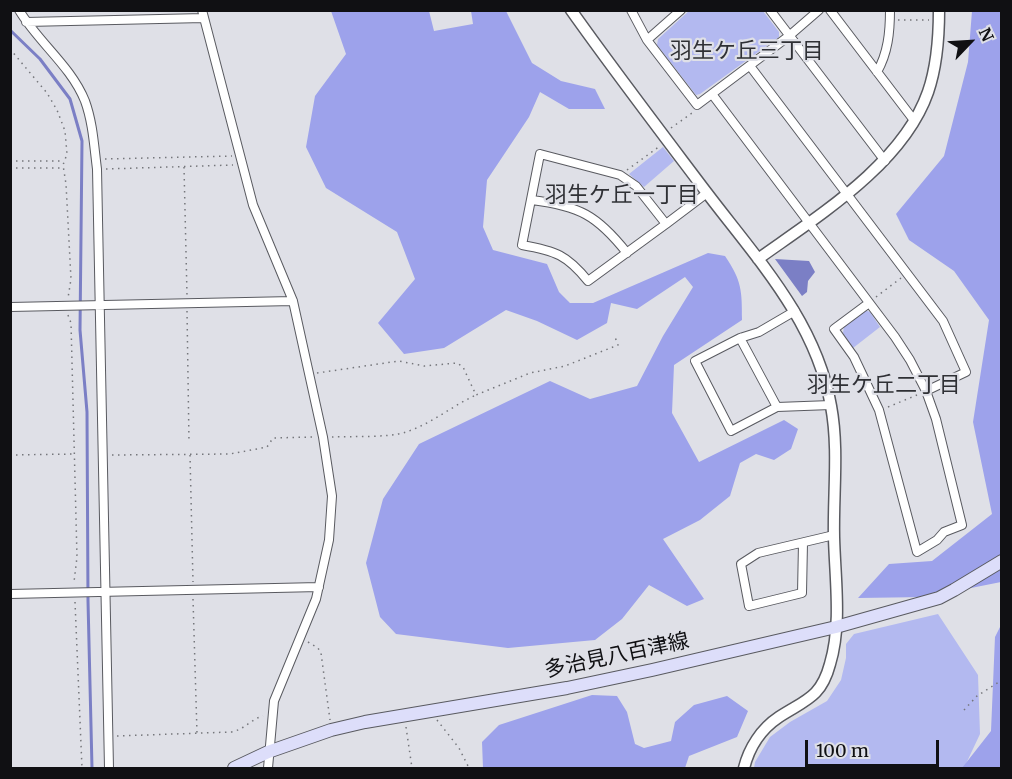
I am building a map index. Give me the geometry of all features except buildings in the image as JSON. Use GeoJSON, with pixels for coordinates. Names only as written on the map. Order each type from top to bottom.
{"type":"FeatureCollection","features":[{"type":"Feature","properties":{"kind":"main road","name":"多治見八百津線"},"geometry":{"type":"LineString","coordinates":[[234,768],[268,752],[331,730],[365,722],[567,688],[836,627],[939,598],[1002,561]]}},
{"type":"Feature","properties":{"kind":"street"},"geometry":{"type":"LineString","coordinates":[[19,10],[26,22],[70,75],[84,99],[92,127],[96,159],[109,768]]}},
{"type":"Feature","properties":{"kind":"street"},"geometry":{"type":"LineString","coordinates":[[571,10],[795,311],[814,346],[831,405],[835,436],[836,627],[831,661],[824,683],[813,697],[778,717],[762,733],[750,751],[744,768]]}},
{"type":"Feature","properties":{"kind":"street"},"geometry":{"type":"LineString","coordinates":[[631,10],[647,40],[698,105],[789,36],[819,10]]}},
{"type":"Feature","properties":{"kind":"street"},"geometry":{"type":"LineString","coordinates":[[647,40],[681,10]]}},
{"type":"Feature","properties":{"kind":"street"},"geometry":{"type":"LineString","coordinates":[[770,10],[885,161]]}},
{"type":"Feature","properties":{"kind":"street"},"geometry":{"type":"LineString","coordinates":[[830,10],[914,119]]}},
{"type":"Feature","properties":{"kind":"street"},"geometry":{"type":"LineString","coordinates":[[877,72],[883,61],[890,10]]}},
{"type":"Feature","properties":{"kind":"street"},"geometry":{"type":"LineString","coordinates":[[26,22],[203,14],[253,205],[293,301],[323,437],[332,496],[329,540],[319,587],[274,701],[268,768]]}},
{"type":"Feature","properties":{"kind":"street"},"geometry":{"type":"LineString","coordinates":[[758,259],[847,193],[885,161],[914,119],[928,90],[937,49],[939,15]]}},
{"type":"Feature","properties":{"kind":"street"},"geometry":{"type":"LineString","coordinates":[[750,66],[943,321],[966,372],[926,391]]}},
{"type":"Feature","properties":{"kind":"street"},"geometry":{"type":"LineString","coordinates":[[712,94],[895,337],[926,391],[936,419],[962,525],[944,532],[937,540],[917,552],[879,411],[854,357],[834,329],[868,303]]}},
{"type":"Feature","properties":{"kind":"street"},"geometry":{"type":"LineString","coordinates":[[666,224],[636,186],[620,175],[540,154],[522,244],[561,254],[575,265],[588,281],[666,224],[707,193]]}},
{"type":"Feature","properties":{"kind":"street"},"geometry":{"type":"LineString","coordinates":[[532,200],[561,204],[589,216],[612,234],[627,252]]}},
{"type":"Feature","properties":{"kind":"street"},"geometry":{"type":"LineString","coordinates":[[10,307],[293,301]]}},
{"type":"Feature","properties":{"kind":"street"},"geometry":{"type":"LineString","coordinates":[[795,311],[759,332],[740,338],[695,361],[731,431],[777,407],[831,405]]}},
{"type":"Feature","properties":{"kind":"street"},"geometry":{"type":"LineString","coordinates":[[740,338],[777,407]]}},
{"type":"Feature","properties":{"kind":"street"},"geometry":{"type":"LineString","coordinates":[[802,543],[802,593],[749,606],[741,564],[758,553],[834,535]]}},
{"type":"Feature","properties":{"kind":"street"},"geometry":{"type":"LineString","coordinates":[[10,594],[319,587]]}},
{"type":"Feature","properties":{"kind":"path"},"geometry":{"type":"LineString","coordinates":[[890,20],[939,15]]}},
{"type":"Feature","properties":{"kind":"path"},"geometry":{"type":"LineString","coordinates":[[10,49],[47,93],[65,131],[67,154],[63,168],[66,184],[70,279],[77,557],[76,607],[82,768]]}},
{"type":"Feature","properties":{"kind":"path"},"geometry":{"type":"LineString","coordinates":[[620,175],[698,105]]}},
{"type":"Feature","properties":{"kind":"path"},"geometry":{"type":"LineString","coordinates":[[96,159],[228,157],[240,154]]}},
{"type":"Feature","properties":{"kind":"path"},"geometry":{"type":"LineString","coordinates":[[10,161],[64,161]]}},
{"type":"Feature","properties":{"kind":"path"},"geometry":{"type":"LineString","coordinates":[[97,169],[243,165]]}},
{"type":"Feature","properties":{"kind":"path"},"geometry":{"type":"LineString","coordinates":[[10,168],[63,168]]}},
{"type":"Feature","properties":{"kind":"path"},"geometry":{"type":"LineString","coordinates":[[868,303],[907,273]]}},
{"type":"Feature","properties":{"kind":"path"},"geometry":{"type":"LineString","coordinates":[[102,455],[230,454],[267,447],[273,438],[405,433],[439,417],[455,405],[530,373],[565,366],[610,350],[618,345],[615,337]]}},
{"type":"Feature","properties":{"kind":"path"},"geometry":{"type":"LineString","coordinates":[[310,374],[399,361],[424,366],[457,363],[463,367],[476,395]]}},
{"type":"Feature","properties":{"kind":"path"},"geometry":{"type":"LineString","coordinates":[[879,411],[926,391]]}},
{"type":"Feature","properties":{"kind":"path"},"geometry":{"type":"LineString","coordinates":[[10,455],[75,454]]}},
{"type":"Feature","properties":{"kind":"path"},"geometry":{"type":"LineString","coordinates":[[299,637],[318,648],[321,653],[331,730]]}},
{"type":"Feature","properties":{"kind":"path"},"geometry":{"type":"LineString","coordinates":[[964,710],[976,696],[1002,680]]}},
{"type":"Feature","properties":{"kind":"path"},"geometry":{"type":"LineString","coordinates":[[435,711],[437,721],[459,748],[469,768]]}},
{"type":"Feature","properties":{"kind":"path"},"geometry":{"type":"LineString","coordinates":[[109,736],[231,732],[243,728],[260,716],[273,714]]}},
{"type":"Feature","properties":{"kind":"path"},"geometry":{"type":"LineString","coordinates":[[404,717],[412,768]]}},
{"type":"Feature","properties":{"kind":"shaded area"},"geometry":{"type":"Polygon","coordinates":[[[690,10],[763,11],[779,32],[779,37],[696,95],[657,45],[658,39],[690,10]]]}},
{"type":"Feature","properties":{"kind":"shaded area"},"geometry":{"type":"Polygon","coordinates":[[[331,11],[429,11],[434,31],[473,24],[471,11],[506,11],[532,63],[561,81],[595,89],[605,109],[569,109],[540,92],[529,117],[487,180],[483,227],[493,250],[547,264],[559,292],[570,303],[593,303],[708,253],[725,256],[731,265],[740,286],[742,320],[674,365],[672,413],[699,462],[784,420],[798,429],[791,449],[774,460],[756,454],[740,463],[730,496],[700,520],[663,539],[704,599],[687,606],[649,585],[622,619],[595,640],[508,648],[396,634],[380,617],[366,563],[383,499],[419,444],[550,381],[590,399],[637,386],[663,336],[693,287],[685,277],[637,309],[611,303],[607,323],[577,340],[537,321],[506,310],[444,348],[404,354],[378,323],[415,279],[397,232],[326,188],[306,147],[315,96],[346,54],[331,11]]]}},
{"type":"Feature","properties":{"kind":"shaded area"},"geometry":{"type":"Polygon","coordinates":[[[972,11],[1001,11],[1001,582],[926,597],[858,598],[889,564],[932,561],[992,514],[973,422],[989,320],[954,271],[909,240],[896,214],[944,156],[968,62],[972,11]]]}},
{"type":"Feature","properties":{"kind":"shaded area"},"geometry":{"type":"Polygon","coordinates":[[[663,147],[674,161],[644,187],[629,174],[663,147]]]}},
{"type":"Feature","properties":{"kind":"shaded area"},"geometry":{"type":"Polygon","coordinates":[[[775,259],[809,261],[815,272],[808,281],[807,292],[802,296],[775,259]]]}},
{"type":"Feature","properties":{"kind":"shaded area"},"geometry":{"type":"Polygon","coordinates":[[[865,310],[870,312],[880,327],[853,348],[843,333],[844,326],[865,310]]]}},
{"type":"Feature","properties":{"kind":"shaded area"},"geometry":{"type":"Polygon","coordinates":[[[938,614],[978,675],[980,734],[964,768],[754,768],[755,762],[770,737],[790,722],[827,701],[841,680],[846,658],[846,644],[854,634],[938,614]]]}},
{"type":"Feature","properties":{"kind":"shaded area"},"geometry":{"type":"Polygon","coordinates":[[[1001,625],[1001,768],[962,768],[991,731],[995,637],[1001,625]]]}},
{"type":"Feature","properties":{"kind":"shaded area"},"geometry":{"type":"Polygon","coordinates":[[[592,695],[617,696],[627,712],[635,744],[644,748],[671,741],[675,722],[694,705],[727,696],[748,711],[737,737],[689,756],[685,768],[483,768],[482,742],[499,725],[592,695]]]}},
{"type":"Feature","properties":{"kind":"waterway"},"geometry":{"type":"LineString","coordinates":[[10,30],[40,59],[70,99],[82,141],[80,330],[87,412],[92,768]]}},
{"type":"Feature","properties":{"kind":"district","name":"羽生ケ丘三丁目"},"geometry":{"type":"Point","coordinates":[747,52]}},
{"type":"Feature","properties":{"kind":"district","name":"羽生ケ丘一丁目"},"geometry":{"type":"Point","coordinates":[622,196]}},
{"type":"Feature","properties":{"kind":"district","name":"羽生ケ丘二丁目"},"geometry":{"type":"Point","coordinates":[884,386]}}]}
